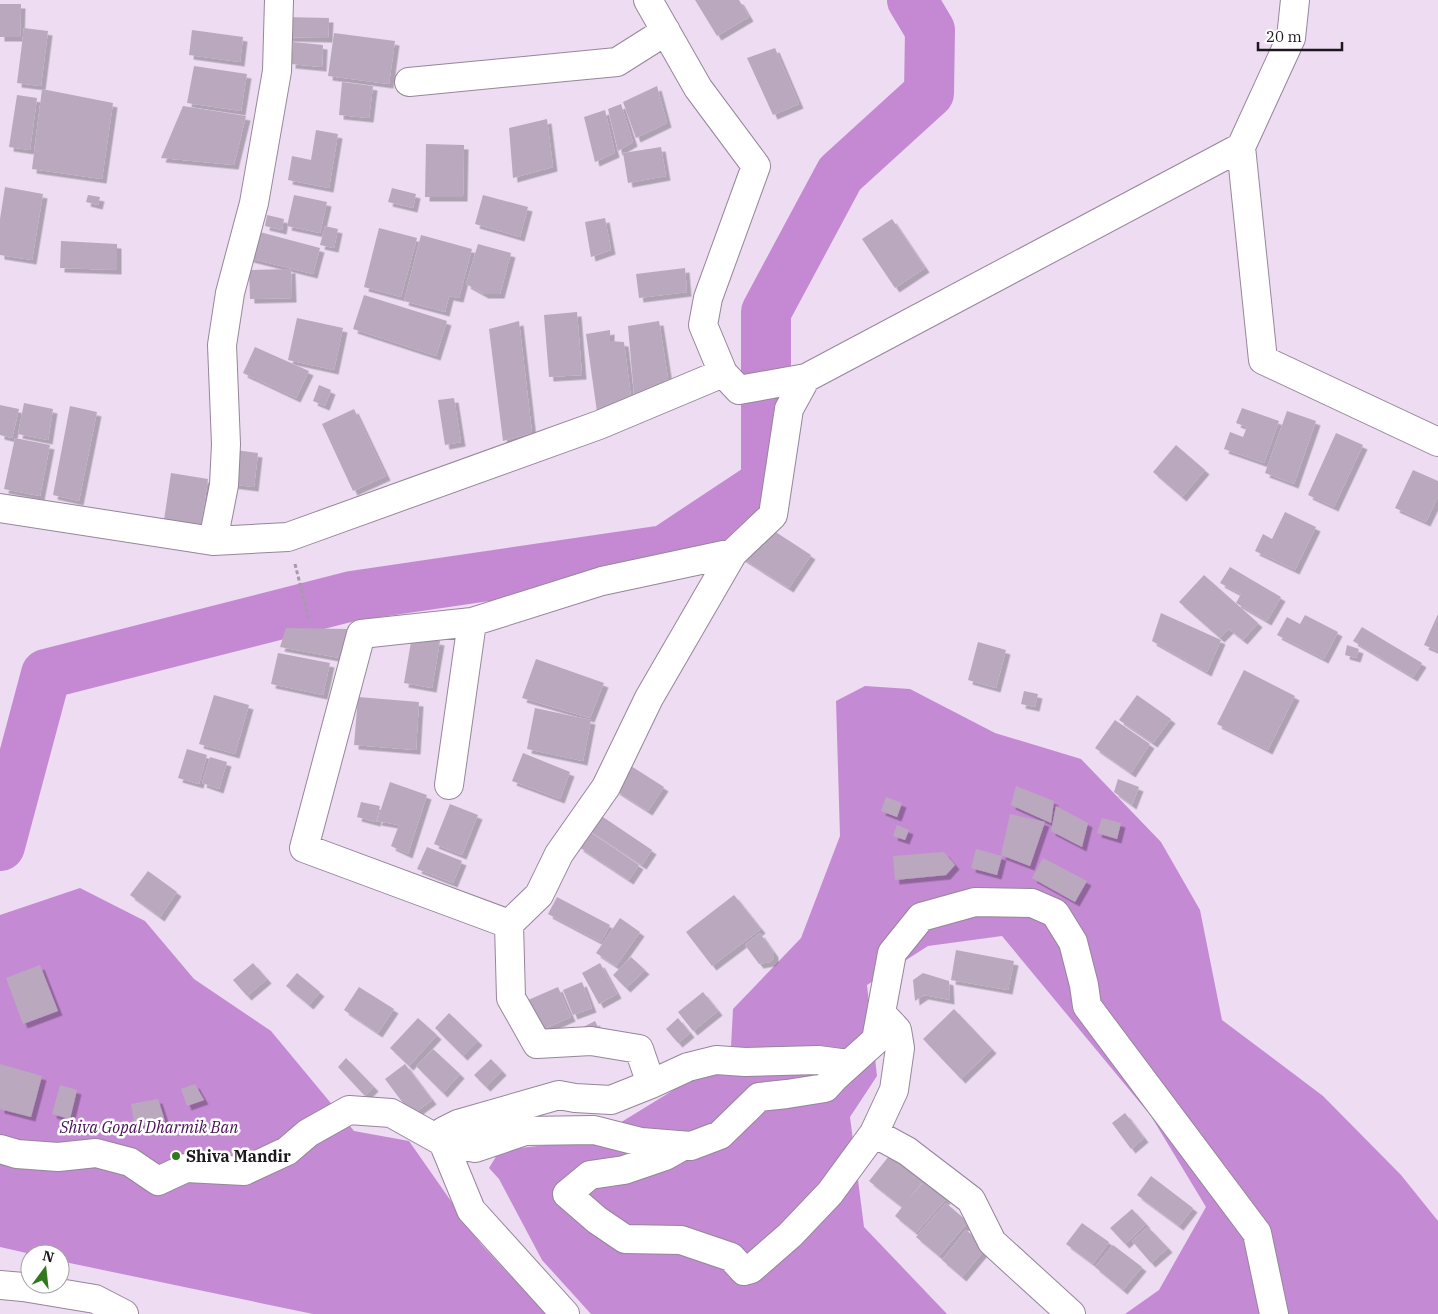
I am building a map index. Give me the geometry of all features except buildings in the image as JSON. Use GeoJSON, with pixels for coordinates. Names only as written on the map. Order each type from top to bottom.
{"type":"FeatureCollection","features":[{"type":"Feature","properties":{"kind":"street"},"geometry":{"type":"LineString","coordinates":[[213,541],[224,485],[226,444],[222,345],[230,293],[254,203],[278,71],[279,0]]}},
{"type":"Feature","properties":{"kind":"street"},"geometry":{"type":"LineString","coordinates":[[648,0],[698,88],[756,166],[708,298],[702,325],[731,381]]}},
{"type":"Feature","properties":{"kind":"street"},"geometry":{"type":"LineString","coordinates":[[1295,0],[1291,38],[1241,147],[1263,360],[1438,442]]}},
{"type":"Feature","properties":{"kind":"street"},"geometry":{"type":"LineString","coordinates":[[409,82],[617,62],[666,31]]}},
{"type":"Feature","properties":{"kind":"street"},"geometry":{"type":"LineString","coordinates":[[0,508],[213,541],[288,537],[600,425],[731,381],[806,378],[1241,147]]}},
{"type":"Feature","properties":{"kind":"street"},"geometry":{"type":"LineString","coordinates":[[651,1084],[639,1048],[591,1040],[537,1044],[511,998],[509,924],[540,895],[559,854],[606,787],[649,698],[733,554],[773,514],[789,409],[806,378]]}},
{"type":"Feature","properties":{"kind":"street"},"geometry":{"type":"LineString","coordinates":[[509,924],[304,848],[362,634],[472,622],[602,581],[733,554]]}},
{"type":"Feature","properties":{"kind":"street"},"geometry":{"type":"LineString","coordinates":[[449,785],[472,622]]}},
{"type":"Feature","properties":{"kind":"street"},"geometry":{"type":"LineString","coordinates":[[0,1149],[17,1154],[58,1157],[96,1154],[130,1162],[158,1181],[186,1168],[244,1171],[287,1151],[308,1133],[349,1110],[391,1113],[443,1142],[475,1148],[525,1131],[594,1130],[641,1142],[682,1147],[691,1146],[720,1134],[759,1097],[825,1088],[848,1064],[876,1040],[892,953],[921,917],[975,902],[1032,903],[1055,913],[1072,942],[1084,985],[1087,1006],[1257,1233],[1274,1314]]}},
{"type":"Feature","properties":{"kind":"street"},"geometry":{"type":"LineString","coordinates":[[682,1147],[665,1156],[624,1170],[590,1175],[567,1194],[597,1220],[624,1239],[681,1240],[731,1257],[744,1271],[751,1268],[790,1235],[824,1200],[874,1133],[894,1090],[900,1048],[897,1030],[882,1014]]}},
{"type":"Feature","properties":{"kind":"street"},"geometry":{"type":"LineString","coordinates":[[564,1314],[471,1210],[443,1142],[444,1131],[458,1124],[559,1095],[611,1100],[688,1067],[716,1060],[745,1062],[818,1060],[848,1064]]}},
{"type":"Feature","properties":{"kind":"street"},"geometry":{"type":"LineString","coordinates":[[874,1133],[907,1151],[971,1200],[992,1242],[1071,1314]]}},
{"type":"Feature","properties":{"kind":"street"},"geometry":{"type":"LineString","coordinates":[[0,1285],[95,1299],[124,1314]]}},
{"type":"Feature","properties":{"kind":"path"},"geometry":{"type":"LineString","coordinates":[[288,537],[309,620]]}},
{"type":"Feature","properties":{"kind":"green space"},"geometry":{"type":"Polygon","coordinates":[[[865,686],[910,689],[995,733],[1081,759],[1161,842],[1200,910],[1222,1020],[1323,1096],[1401,1175],[1438,1221],[1438,1314],[1125,1314],[1159,1290],[1206,1207],[1151,1116],[1002,936],[928,946],[867,985],[877,1076],[850,1117],[864,1227],[947,1314],[591,1314],[542,1260],[499,1179],[489,1168],[500,1150],[592,1140],[703,1072],[731,1047],[733,1009],[801,938],[840,836],[836,701],[865,686]]]}},
{"type":"Feature","properties":{"kind":"green space","name":"Shiva Gopal Dharmik Ban"},"geometry":{"type":"Polygon","coordinates":[[[80,888],[145,921],[194,979],[271,1031],[354,1131],[409,1141],[481,1244],[546,1314],[313,1314],[70,1263],[70,1244],[20,1244],[20,1252],[0,1247],[0,915],[80,888]]]}},
{"type":"Feature","properties":{"kind":"waterway"},"geometry":{"type":"LineString","coordinates":[[0,846],[46,674],[352,596],[665,550],[766,483],[766,312],[840,174],[929,93],[930,30],[912,0]]}},
{"type":"Feature","properties":{"kind":"place","name":"Shiva Mandir"},"geometry":{"type":"Point","coordinates":[176,1156]}}]}
